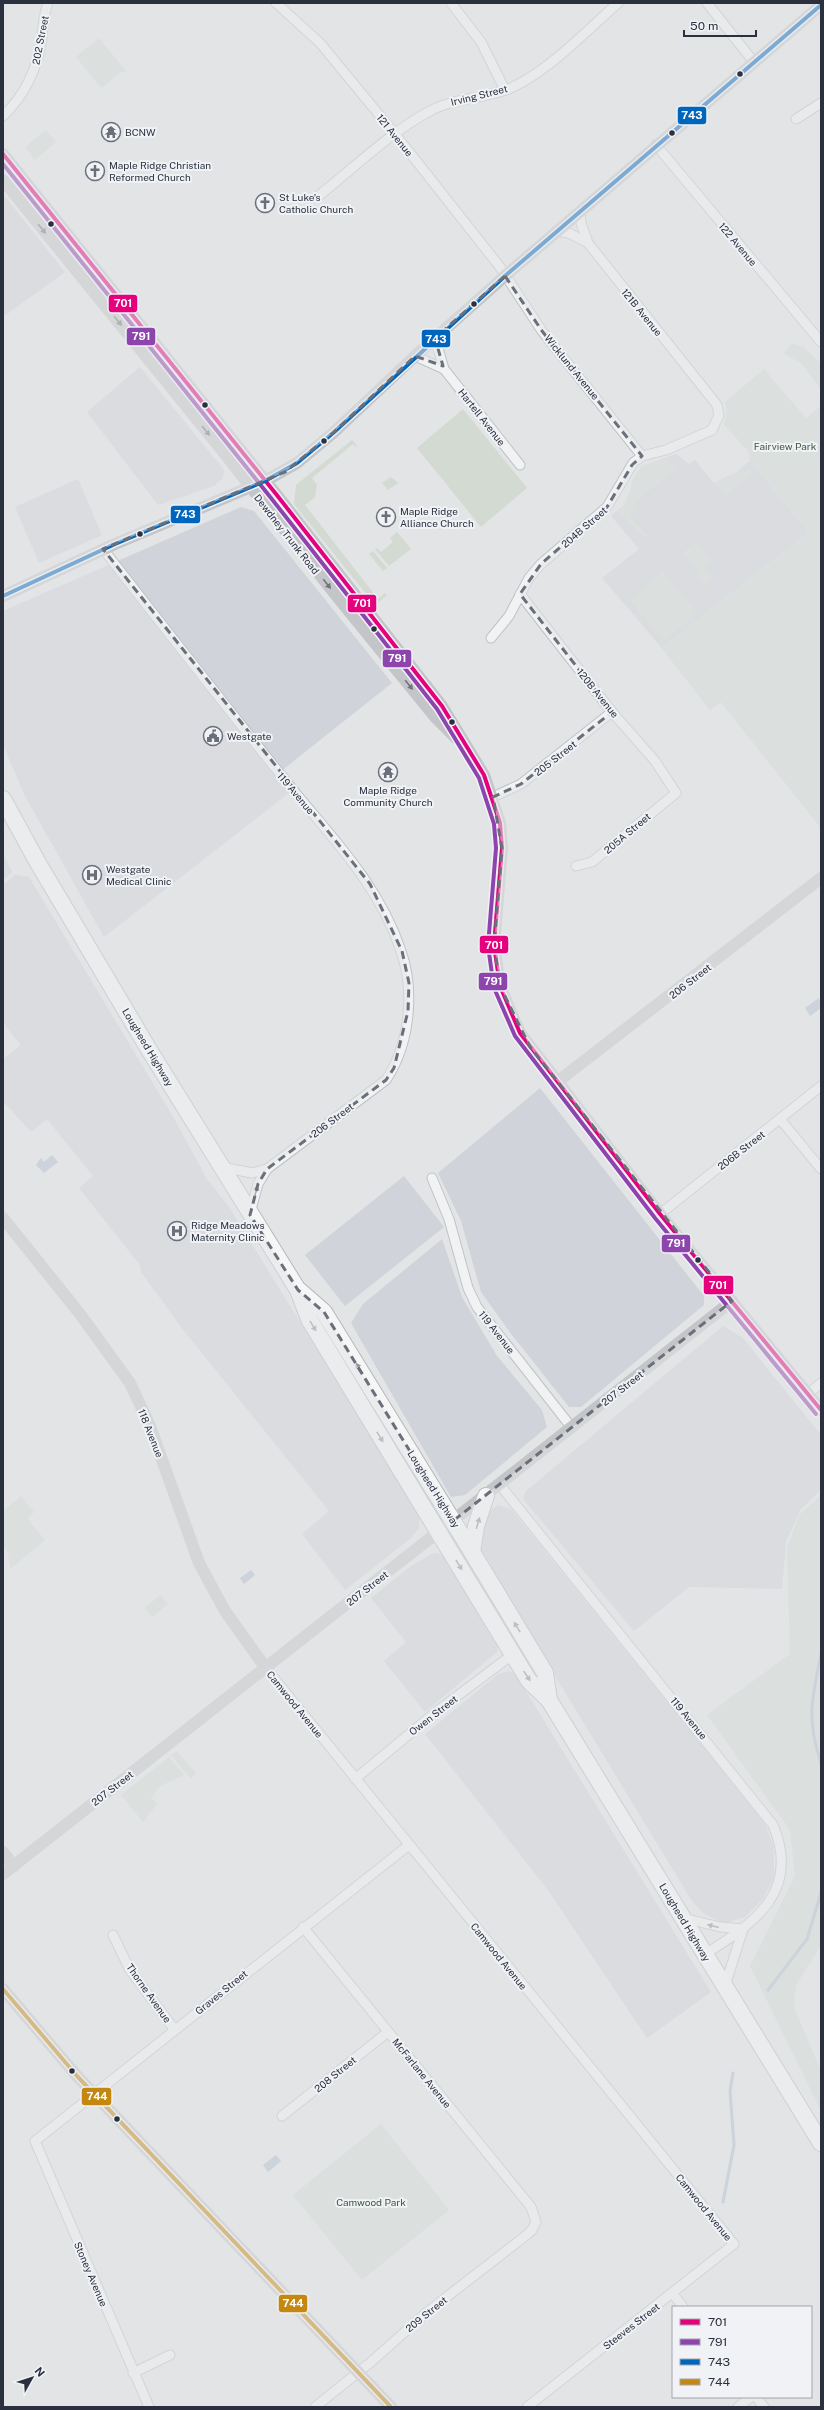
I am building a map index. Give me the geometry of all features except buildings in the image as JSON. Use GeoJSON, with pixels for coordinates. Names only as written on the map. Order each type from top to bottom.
{"type":"FeatureCollection","features":[{"type":"Feature","properties":{"kind":"highway","name":"Lougheed Highway"},"geometry":{"type":"LineString","coordinates":[[3,799],[38,863],[220,1167],[298,1290],[309,1319],[438,1532],[530,1681],[549,1700],[821,2143]]}},
{"type":"Feature","properties":{"kind":"highway","name":"Lougheed Highway"},"geometry":{"type":"LineString","coordinates":[[298,1290],[324,1312],[454,1521],[545,1673],[549,1700]]}},
{"type":"Feature","properties":{"kind":"highway"},"geometry":{"type":"LineString","coordinates":[[472,1552],[476,1526],[486,1496]]}},
{"type":"Feature","properties":{"kind":"main road"},"geometry":{"type":"LineString","coordinates":[[3,596],[103,550],[285,472],[308,454],[505,276],[753,61],[821,5]]}},
{"type":"Feature","properties":{"kind":"main road","name":"Dewdney Trunk Road"},"geometry":{"type":"LineString","coordinates":[[3,154],[265,481],[442,706],[484,775],[493,797],[500,823],[502,848],[494,945],[500,986],[520,1033],[660,1214],[821,1410]]}},
{"type":"Feature","properties":{"kind":"main road","name":"Dewdney Trunk Road"},"geometry":{"type":"LineString","coordinates":[[3,180],[251,487],[434,717],[471,752]]}},
{"type":"Feature","properties":{"kind":"main road","name":"206 Street"},"geometry":{"type":"LineString","coordinates":[[557,1082],[821,878]]}},
{"type":"Feature","properties":{"kind":"main road","name":"118 Avenue"},"geometry":{"type":"LineString","coordinates":[[3,1218],[80,1314],[130,1384],[150,1426],[199,1564],[225,1611],[265,1668]]}},
{"type":"Feature","properties":{"kind":"main road","name":"207 Street"},"geometry":{"type":"LineString","coordinates":[[3,1874],[438,1532],[500,1485],[732,1301]]}},
{"type":"Feature","properties":{"kind":"main road"},"geometry":{"type":"LineString","coordinates":[[3,1852],[14,1866]]}},
{"type":"Feature","properties":{"kind":"main road"},"geometry":{"type":"LineString","coordinates":[[3,1989],[54,2050],[391,2407]]}},
{"type":"Feature","properties":{"kind":"street","name":"202 Street"},"geometry":{"type":"LineString","coordinates":[[3,116],[13,106],[31,78],[38,57],[48,3]]}},
{"type":"Feature","properties":{"kind":"street","name":"121 Avenue"},"geometry":{"type":"LineString","coordinates":[[276,3],[320,43],[395,134],[505,276]]}},
{"type":"Feature","properties":{"kind":"street"},"geometry":{"type":"LineString","coordinates":[[451,3],[481,42],[505,90]]}},
{"type":"Feature","properties":{"kind":"street","name":"Irving Street"},"geometry":{"type":"LineString","coordinates":[[318,197],[395,134],[427,112],[442,105],[505,90],[536,73],[618,3]]}},
{"type":"Feature","properties":{"kind":"street"},"geometry":{"type":"LineString","coordinates":[[706,3],[753,61]]}},
{"type":"Feature","properties":{"kind":"street"},"geometry":{"type":"LineString","coordinates":[[796,119],[821,103]]}},
{"type":"Feature","properties":{"kind":"street","name":"122 Avenue"},"geometry":{"type":"LineString","coordinates":[[656,145],[821,342]]}},
{"type":"Feature","properties":{"kind":"street","name":"121B Avenue"},"geometry":{"type":"LineString","coordinates":[[580,212],[581,223],[588,243],[717,405],[719,414],[712,430],[666,450],[642,456]]}},
{"type":"Feature","properties":{"kind":"street"},"geometry":{"type":"LineString","coordinates":[[557,231],[569,233],[588,243]]}},
{"type":"Feature","properties":{"kind":"street","name":"Wicklund Avenue"},"geometry":{"type":"LineString","coordinates":[[505,276],[542,331],[642,456]]}},
{"type":"Feature","properties":{"kind":"street","name":"Hartell Avenue"},"geometry":{"type":"LineString","coordinates":[[435,338],[444,369],[520,465]]}},
{"type":"Feature","properties":{"kind":"street","name":"Hartell Avenue"},"geometry":{"type":"LineString","coordinates":[[415,356],[444,369]]}},
{"type":"Feature","properties":{"kind":"street","name":"204B Street"},"geometry":{"type":"LineString","coordinates":[[491,638],[509,616],[529,578],[541,564],[607,506],[632,465],[642,456]]}},
{"type":"Feature","properties":{"kind":"street","name":"119 Avenue"},"geometry":{"type":"LineString","coordinates":[[103,550],[281,775],[355,864],[379,898],[402,951],[409,983],[406,1027],[394,1068]]}},
{"type":"Feature","properties":{"kind":"street","name":"120B Avenue"},"geometry":{"type":"LineString","coordinates":[[520,594],[612,712],[655,762],[676,793]]}},
{"type":"Feature","properties":{"kind":"street","name":"205 Street"},"geometry":{"type":"LineString","coordinates":[[493,797],[521,784],[612,712]]}},
{"type":"Feature","properties":{"kind":"street","name":"205A Street"},"geometry":{"type":"LineString","coordinates":[[576,866],[592,862],[676,793]]}},
{"type":"Feature","properties":{"kind":"street","name":"206 Street"},"geometry":{"type":"LineString","coordinates":[[220,1167],[252,1173],[267,1169],[386,1080],[394,1068]]}},
{"type":"Feature","properties":{"kind":"street","name":"206B Street"},"geometry":{"type":"LineString","coordinates":[[660,1214],[821,1086]]}},
{"type":"Feature","properties":{"kind":"street"},"geometry":{"type":"LineString","coordinates":[[780,1119],[821,1169]]}},
{"type":"Feature","properties":{"kind":"street","name":"206 Street"},"geometry":{"type":"LineString","coordinates":[[250,1215],[258,1184],[267,1169]]}},
{"type":"Feature","properties":{"kind":"street","name":"119 Avenue"},"geometry":{"type":"LineString","coordinates":[[432,1178],[449,1218],[468,1288],[477,1307],[572,1428]]}},
{"type":"Feature","properties":{"kind":"street"},"geometry":{"type":"LineString","coordinates":[[808,1394],[821,1383]]}},
{"type":"Feature","properties":{"kind":"street","name":"119 Avenue"},"geometry":{"type":"LineString","coordinates":[[500,1485],[735,1775],[773,1825],[780,1843],[780,1878],[775,1895],[757,1918],[705,1954]]}},
{"type":"Feature","properties":{"kind":"street","name":"Owen Street"},"geometry":{"type":"LineString","coordinates":[[355,1779],[436,1712],[513,1654]]}},
{"type":"Feature","properties":{"kind":"street","name":"Camwood Avenue"},"geometry":{"type":"LineString","coordinates":[[265,1668],[734,2244]]}},
{"type":"Feature","properties":{"kind":"street","name":"Graves Street"},"geometry":{"type":"LineString","coordinates":[[35,2140],[303,1927],[409,1845]]}},
{"type":"Feature","properties":{"kind":"street"},"geometry":{"type":"LineString","coordinates":[[683,1918],[720,1927],[743,1929],[725,1986]]}},
{"type":"Feature","properties":{"kind":"street","name":"McFarlane Avenue"},"geometry":{"type":"LineString","coordinates":[[303,1927],[531,2207],[536,2222]]}},
{"type":"Feature","properties":{"kind":"street","name":"Thorne Avenue"},"geometry":{"type":"LineString","coordinates":[[113,1935],[130,1970],[174,2029]]}},
{"type":"Feature","properties":{"kind":"street","name":"208 Street"},"geometry":{"type":"LineString","coordinates":[[282,2116],[388,2032]]}},
{"type":"Feature","properties":{"kind":"street","name":"Stoney Avenue"},"geometry":{"type":"LineString","coordinates":[[35,2140],[133,2373],[149,2407]]}},
{"type":"Feature","properties":{"kind":"street","name":"209 Street"},"geometry":{"type":"LineString","coordinates":[[316,2407],[359,2373],[426,2314],[524,2237],[532,2230],[536,2222]]}},
{"type":"Feature","properties":{"kind":"street","name":"Steeves Street"},"geometry":{"type":"LineString","coordinates":[[527,2407],[673,2294],[734,2244]]}},
{"type":"Feature","properties":{"kind":"street"},"geometry":{"type":"LineString","coordinates":[[673,2294],[683,2306]]}},
{"type":"Feature","properties":{"kind":"street"},"geometry":{"type":"LineString","coordinates":[[133,2373],[170,2355]]}},
{"type":"Feature","properties":{"kind":"street"},"geometry":{"type":"LineString","coordinates":[[738,2407],[750,2398]]}},
{"type":"Feature","properties":{"kind":"street"},"geometry":{"type":"LineString","coordinates":[[757,2398],[764,2407]]}},
{"type":"Feature","properties":{"kind":"highlighted area"},"geometry":{"type":"Polygon","coordinates":[[[505,276],[542,331],[642,456],[632,465],[607,507],[541,564],[520,594],[612,712],[521,784],[493,797],[502,848],[494,945],[500,986],[530,1047],[732,1301],[453,1521],[324,1312],[298,1290],[250,1215],[258,1184],[267,1169],[386,1080],[394,1068],[408,1011],[409,983],[402,951],[370,884],[103,549],[285,472],[333,433],[415,356],[443,366],[435,338],[505,276]]]}},
{"type":"Feature","properties":{"kind":"shaded area"},"geometry":{"type":"Polygon","coordinates":[[[3,194],[65,272],[3,317],[3,194]]]}},
{"type":"Feature","properties":{"kind":"shaded area"},"geometry":{"type":"Polygon","coordinates":[[[140,367],[224,470],[223,478],[214,486],[158,505],[87,412],[140,367]]]}},
{"type":"Feature","properties":{"kind":"shaded area"},"geometry":{"type":"Polygon","coordinates":[[[676,454],[689,464],[695,460],[714,483],[735,473],[750,461],[808,532],[821,828],[721,702],[710,710],[661,647],[602,578],[639,549],[611,516],[624,505],[631,490],[632,481],[642,466],[676,454]]]}},
{"type":"Feature","properties":{"kind":"shaded area"},"geometry":{"type":"Polygon","coordinates":[[[78,479],[102,535],[39,563],[15,507],[78,479]]]}},
{"type":"Feature","properties":{"kind":"shaded area"},"geometry":{"type":"Polygon","coordinates":[[[241,507],[254,511],[392,683],[276,775],[289,793],[104,937],[25,796],[3,745],[3,611],[241,507]]]}},
{"type":"Feature","properties":{"kind":"shaded area"},"geometry":{"type":"Polygon","coordinates":[[[3,853],[12,872],[3,880],[3,853]]]}},
{"type":"Feature","properties":{"kind":"shaded area"},"geometry":{"type":"Polygon","coordinates":[[[15,875],[29,877],[172,1115],[207,1179],[229,1207],[419,1515],[419,1528],[411,1538],[345,1590],[302,1534],[329,1511],[181,1327],[141,1272],[140,1265],[79,1188],[93,1176],[47,1119],[31,1132],[3,1101],[3,1059],[21,1045],[3,1023],[3,885],[15,875]]]}},
{"type":"Feature","properties":{"kind":"shaded area"},"geometry":{"type":"Polygon","coordinates":[[[540,1088],[704,1296],[704,1305],[581,1407],[569,1407],[509,1331],[481,1292],[461,1221],[438,1173],[540,1088]]]}},
{"type":"Feature","properties":{"kind":"shaded area"},"geometry":{"type":"Polygon","coordinates":[[[404,1176],[444,1227],[345,1306],[305,1255],[404,1176]]]}},
{"type":"Feature","properties":{"kind":"shaded area"},"geometry":{"type":"Polygon","coordinates":[[[442,1239],[462,1297],[497,1356],[542,1410],[547,1427],[465,1495],[451,1497],[351,1323],[363,1304],[442,1239]]]}},
{"type":"Feature","properties":{"kind":"shaded area"},"geometry":{"type":"Polygon","coordinates":[[[723,1326],[743,1338],[821,1435],[821,1490],[801,1509],[786,1542],[782,1589],[689,1587],[634,1631],[523,1499],[526,1491],[723,1326]]]}},
{"type":"Feature","properties":{"kind":"shaded area"},"geometry":{"type":"Polygon","coordinates":[[[498,1505],[511,1509],[764,1822],[774,1847],[774,1877],[763,1899],[745,1917],[729,1922],[720,1922],[703,1913],[692,1901],[481,1554],[480,1538],[489,1512],[498,1505]]]}},
{"type":"Feature","properties":{"kind":"shaded area"},"geometry":{"type":"Polygon","coordinates":[[[437,1553],[444,1556],[498,1644],[497,1652],[425,1712],[384,1661],[406,1642],[371,1598],[411,1566],[432,1554],[437,1553]]]}},
{"type":"Feature","properties":{"kind":"shaded area"},"geometry":{"type":"Polygon","coordinates":[[[509,1671],[516,1675],[711,1992],[647,2038],[548,1890],[425,1734],[498,1674],[509,1671]]]}},
{"type":"Feature","properties":{"kind":"green space"},"geometry":{"type":"Polygon","coordinates":[[[99,38],[126,71],[121,72],[101,88],[76,57],[99,38]]]}},
{"type":"Feature","properties":{"kind":"green space"},"geometry":{"type":"Polygon","coordinates":[[[46,130],[56,142],[35,160],[25,147],[46,130]]]}},
{"type":"Feature","properties":{"kind":"green space"},"geometry":{"type":"Polygon","coordinates":[[[792,343],[804,347],[821,364],[821,389],[801,363],[784,354],[792,343]]]}},
{"type":"Feature","properties":{"kind":"green space","name":"Fairview Park"},"geometry":{"type":"Polygon","coordinates":[[[764,369],[806,418],[821,406],[821,828],[721,702],[710,710],[661,647],[808,532],[750,461],[749,452],[724,425],[727,411],[725,402],[764,369]]]}},
{"type":"Feature","properties":{"kind":"green space"},"geometry":{"type":"Polygon","coordinates":[[[463,409],[527,488],[481,527],[417,448],[463,409]]]}},
{"type":"Feature","properties":{"kind":"green space"},"geometry":{"type":"Polygon","coordinates":[[[352,440],[357,446],[356,447],[353,444],[312,478],[317,485],[315,497],[305,505],[378,599],[385,593],[387,595],[375,605],[294,504],[296,485],[352,440]]]}},
{"type":"Feature","properties":{"kind":"green space"},"geometry":{"type":"Polygon","coordinates":[[[665,458],[671,462],[677,471],[673,471],[634,504],[638,510],[630,517],[649,536],[643,537],[617,510],[624,505],[631,490],[632,481],[642,466],[665,458]]]}},
{"type":"Feature","properties":{"kind":"green space"},"geometry":{"type":"Polygon","coordinates":[[[742,469],[745,472],[749,469],[753,474],[725,496],[715,484],[742,469]]]}},
{"type":"Feature","properties":{"kind":"green space"},"geometry":{"type":"Polygon","coordinates":[[[391,477],[398,483],[388,490],[382,483],[391,477]]]}},
{"type":"Feature","properties":{"kind":"green space"},"geometry":{"type":"Polygon","coordinates":[[[397,532],[411,549],[389,566],[375,549],[377,548],[381,552],[393,542],[390,538],[397,532]]]}},
{"type":"Feature","properties":{"kind":"green space"},"geometry":{"type":"Polygon","coordinates":[[[696,541],[711,561],[705,569],[714,579],[705,586],[697,576],[700,573],[683,552],[696,541]]]}},
{"type":"Feature","properties":{"kind":"green space"},"geometry":{"type":"Polygon","coordinates":[[[373,551],[387,568],[383,571],[369,554],[373,551]]]}},
{"type":"Feature","properties":{"kind":"green space"},"geometry":{"type":"Polygon","coordinates":[[[663,572],[698,614],[663,641],[630,600],[663,572]]]}},
{"type":"Feature","properties":{"kind":"green space"},"geometry":{"type":"Polygon","coordinates":[[[821,1495],[821,1946],[796,1985],[794,2007],[821,2071],[820,2109],[750,1966],[795,1876],[790,1830],[707,1715],[790,1654],[787,1547],[800,1514],[821,1495]]]}},
{"type":"Feature","properties":{"kind":"green space"},"geometry":{"type":"Polygon","coordinates":[[[21,1496],[34,1512],[27,1518],[45,1540],[10,1569],[8,1553],[3,1546],[3,1511],[21,1496]]]}},
{"type":"Feature","properties":{"kind":"green space"},"geometry":{"type":"Polygon","coordinates":[[[160,1595],[168,1604],[152,1617],[145,1608],[160,1595]]]}},
{"type":"Feature","properties":{"kind":"green space"},"geometry":{"type":"Polygon","coordinates":[[[177,1751],[196,1773],[191,1779],[171,1755],[177,1751]]]}},
{"type":"Feature","properties":{"kind":"green space"},"geometry":{"type":"Polygon","coordinates":[[[169,1757],[184,1775],[160,1786],[151,1798],[157,1804],[143,1822],[121,1795],[169,1757]]]}},
{"type":"Feature","properties":{"kind":"green space","name":"Camwood Park"},"geometry":{"type":"Polygon","coordinates":[[[381,2124],[449,2210],[362,2280],[293,2195],[381,2124]]]}},
{"type":"Feature","properties":{"kind":"water"},"geometry":{"type":"Polygon","coordinates":[[[819,998],[821,1008],[810,1016],[805,1008],[819,998]]]}},
{"type":"Feature","properties":{"kind":"water"},"geometry":{"type":"Polygon","coordinates":[[[52,1155],[58,1162],[44,1173],[36,1165],[41,1158],[44,1162],[52,1155]]]}},
{"type":"Feature","properties":{"kind":"water"},"geometry":{"type":"Polygon","coordinates":[[[251,1570],[255,1575],[244,1584],[240,1578],[251,1570]]]}},
{"type":"Feature","properties":{"kind":"water"},"geometry":{"type":"Polygon","coordinates":[[[276,2155],[281,2161],[268,2172],[263,2165],[276,2155]]]}},
{"type":"Feature","properties":{"kind":"waterway"},"geometry":{"type":"LineString","coordinates":[[821,1654],[812,1708],[813,1734],[821,1763]]}},
{"type":"Feature","properties":{"kind":"waterway"},"geometry":{"type":"LineString","coordinates":[[768,1990],[807,1939],[821,1893]]}},
{"type":"Feature","properties":{"kind":"waterway"},"geometry":{"type":"LineString","coordinates":[[723,2202],[734,2145],[730,2091],[733,2073]]}},
{"type":"Feature","properties":{"kind":"transit line","name":"743"},"geometry":{"type":"LineString","coordinates":[[3,596],[115,544],[265,481],[297,463],[333,433],[505,276],[821,5]]}},
{"type":"Feature","properties":{"kind":"transit line","name":"701"},"geometry":{"type":"LineString","coordinates":[[3,154],[276,494],[442,706],[484,775],[500,823],[502,848],[494,945],[500,986],[520,1033],[660,1214],[821,1410]]}},
{"type":"Feature","properties":{"kind":"transit line","name":"791"},"geometry":{"type":"LineString","coordinates":[[3,164],[271,498],[437,709],[479,778],[494,824],[496,848],[488,946],[494,988],[515,1036],[655,1218],[816,1414]]}},
{"type":"Feature","properties":{"kind":"transit line","name":"744"},"geometry":{"type":"LineString","coordinates":[[3,1989],[77,2076],[391,2407]]}},
{"type":"Feature","properties":{"kind":"place","name":"BCNW"},"geometry":{"type":"Point","coordinates":[111,132]}},
{"type":"Feature","properties":{"kind":"place","name":"Maple Ridge Christian Reformed Church"},"geometry":{"type":"Point","coordinates":[95,171]}},
{"type":"Feature","properties":{"kind":"place","name":"St Luke's Catholic Church"},"geometry":{"type":"Point","coordinates":[265,203]}},
{"type":"Feature","properties":{"kind":"place","name":"Maple Ridge Alliance Church"},"geometry":{"type":"Point","coordinates":[386,517]}},
{"type":"Feature","properties":{"kind":"place","name":"Westgate"},"geometry":{"type":"Point","coordinates":[213,736]}},
{"type":"Feature","properties":{"kind":"place","name":"Maple Ridge Community Church"},"geometry":{"type":"Point","coordinates":[388,772]}},
{"type":"Feature","properties":{"kind":"place","name":"Westgate Medical Clinic"},"geometry":{"type":"Point","coordinates":[92,875]}},
{"type":"Feature","properties":{"kind":"place","name":"Ridge Meadows Maternity Clinic"},"geometry":{"type":"Point","coordinates":[177,1231]}}]}
